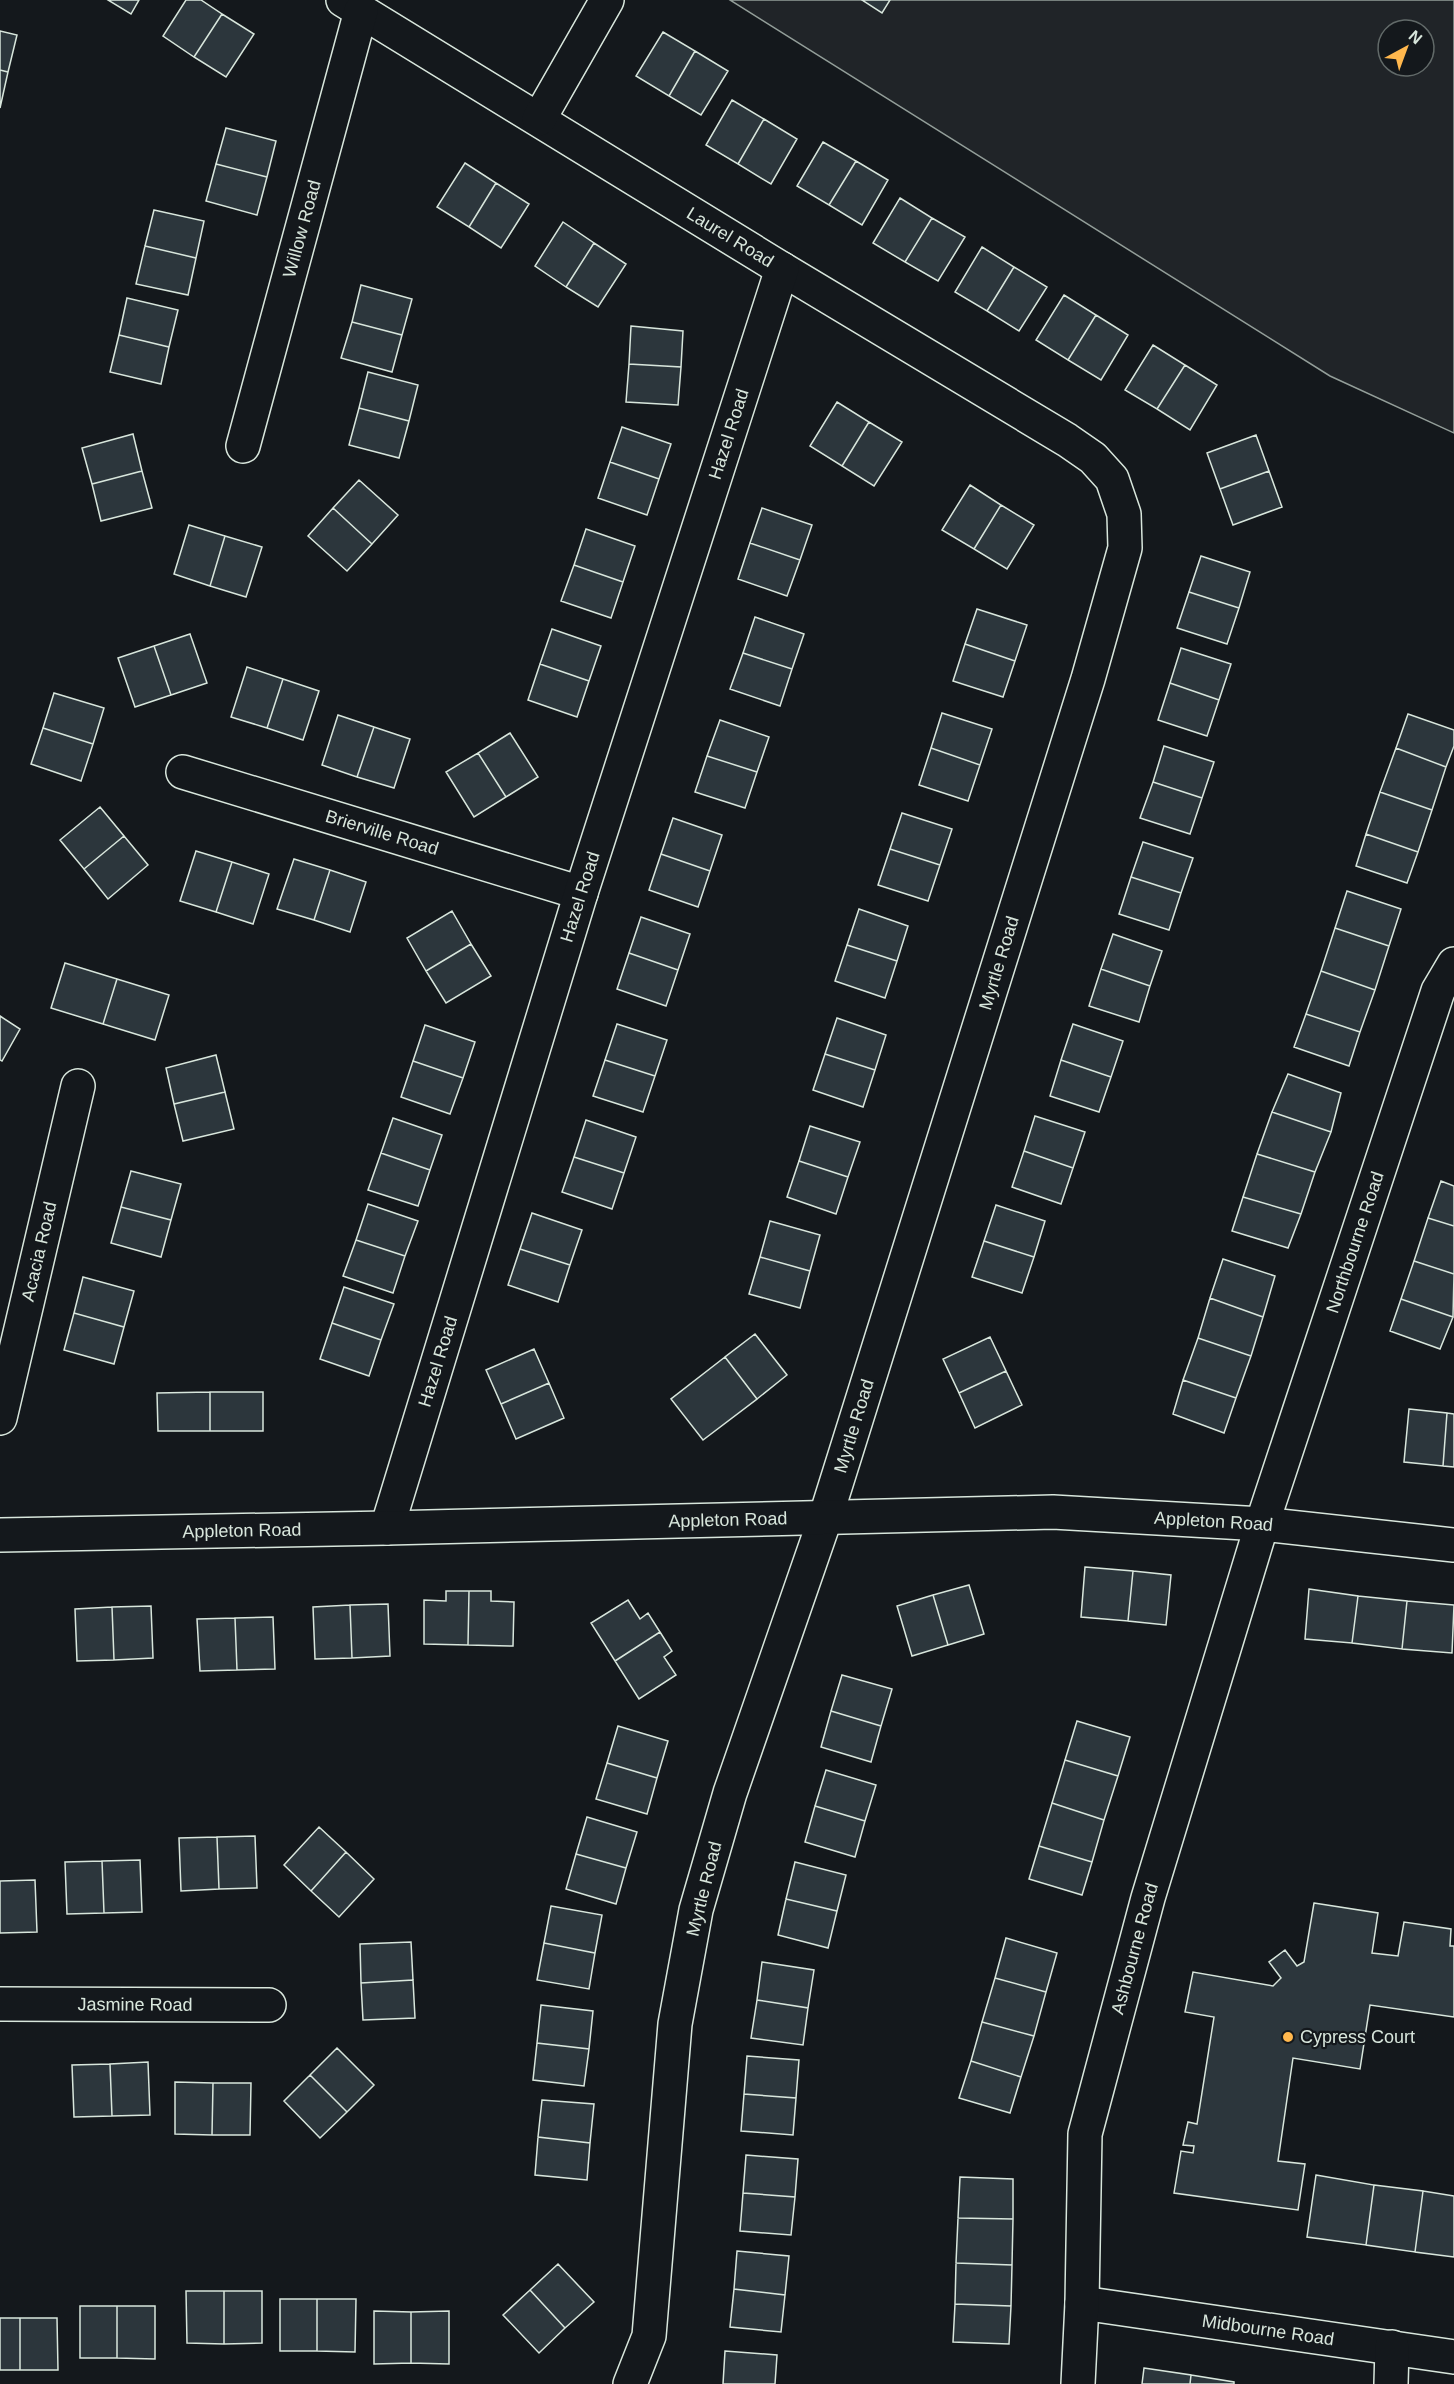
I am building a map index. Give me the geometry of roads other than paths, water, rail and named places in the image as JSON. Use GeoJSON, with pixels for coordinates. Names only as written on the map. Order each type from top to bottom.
{"type":"FeatureCollection","features":[{"type":"Feature","properties":{"kind":"street"},"geometry":{"type":"LineString","coordinates":[[539,119],[607,0]]}},
{"type":"Feature","properties":{"kind":"street","name":"Laurel Road"},"geometry":{"type":"LineString","coordinates":[[352,5],[782,269],[1067,440],[1093,458],[1112,480]]}},
{"type":"Feature","properties":{"kind":"street","name":"Willow Road"},"geometry":{"type":"LineString","coordinates":[[243,446],[352,5]]}},
{"type":"Feature","properties":{"kind":"street","name":"Hazel Road"},"geometry":{"type":"LineString","coordinates":[[387,1528],[581,893],[782,269]]}},
{"type":"Feature","properties":{"kind":"street","name":"Myrtle Road"},"geometry":{"type":"LineString","coordinates":[[630,2384],[649,2336],[675,2025],[696,1910],[730,1793],[825,1518],[1088,679],[1125,548],[1124,514],[1112,480]]}},
{"type":"Feature","properties":{"kind":"street","name":"Brierville Road"},"geometry":{"type":"LineString","coordinates":[[183,772],[581,893]]}},
{"type":"Feature","properties":{"kind":"street","name":"Northbourne Road"},"geometry":{"type":"LineString","coordinates":[[1262,1524],[1438,991],[1454,964]]}},
{"type":"Feature","properties":{"kind":"street","name":"Acacia Road"},"geometry":{"type":"LineString","coordinates":[[0,1418],[78,1086]]}},
{"type":"Feature","properties":{"kind":"street","name":"Appleton Road"},"geometry":{"type":"LineString","coordinates":[[0,1535],[1053,1512],[1262,1524],[1454,1545]]}},
{"type":"Feature","properties":{"kind":"street","name":"Ashbourne Road"},"geometry":{"type":"LineString","coordinates":[[1078,2384],[1083,2303],[1085,2134],[1148,1898],[1262,1524]]}},
{"type":"Feature","properties":{"kind":"street","name":"Jasmine Road"},"geometry":{"type":"LineString","coordinates":[[0,2004],[269,2006]]}},
{"type":"Feature","properties":{"kind":"street","name":"Midbourne Road"},"geometry":{"type":"LineString","coordinates":[[1083,2303],[1454,2357]]}},
{"type":"Feature","properties":{"kind":"street"},"geometry":{"type":"LineString","coordinates":[[1391,2384],[1392,2347]]}},
{"type":"Feature","properties":{"kind":"place","name":"Cypress Court"},"geometry":{"type":"Point","coordinates":[1288,2037]}}]}
